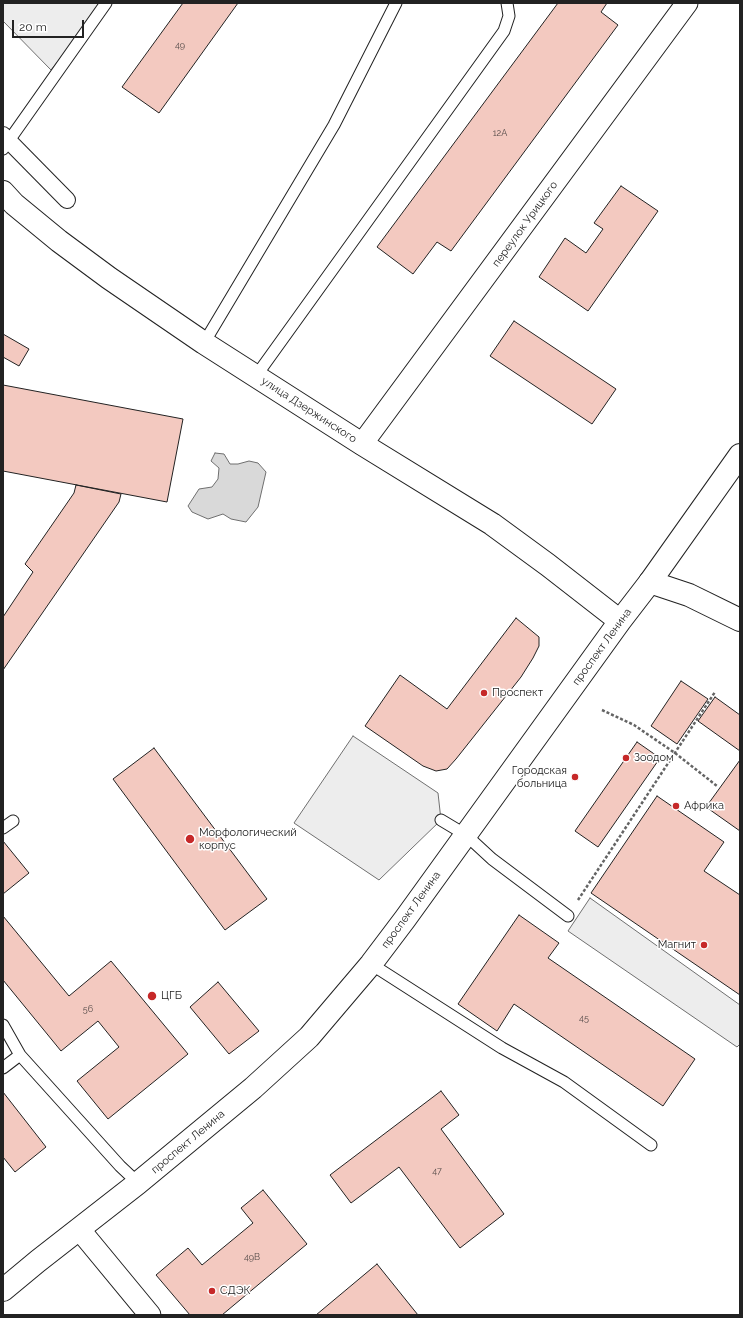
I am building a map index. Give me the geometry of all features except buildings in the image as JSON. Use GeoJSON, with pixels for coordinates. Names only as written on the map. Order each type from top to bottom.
{"type":"FeatureCollection","features":[{"type":"Feature","properties":{"kind":"main road","name":"улица Дзержинского"},"geometry":{"type":"LineString","coordinates":[[3,192],[14,204],[59,241],[109,278],[204,343],[362,444],[492,524],[620,621]]}},
{"type":"Feature","properties":{"kind":"main road","name":"проспект Ленина"},"geometry":{"type":"LineString","coordinates":[[3,1290],[138,1183],[253,1088],[309,1037],[371,964],[620,621],[650,582],[740,456]]}},
{"type":"Feature","properties":{"kind":"main road"},"geometry":{"type":"LineString","coordinates":[[650,582],[689,595],[740,620]]}},
{"type":"Feature","properties":{"kind":"street","name":"переулок Урицкого"},"geometry":{"type":"LineString","coordinates":[[362,444],[687,3]]}},
{"type":"Feature","properties":{"kind":"street"},"geometry":{"type":"LineString","coordinates":[[5,141],[67,200]]}},
{"type":"Feature","properties":{"kind":"street"},"geometry":{"type":"LineString","coordinates":[[80,1229],[150,1315]]}},
{"type":"Feature","properties":{"kind":"lane"},"geometry":{"type":"LineString","coordinates":[[5,141],[106,3]]}},
{"type":"Feature","properties":{"kind":"lane"},"geometry":{"type":"LineString","coordinates":[[204,343],[334,125],[396,3]]}},
{"type":"Feature","properties":{"kind":"lane"},"geometry":{"type":"LineString","coordinates":[[256,376],[504,31],[509,16],[507,3]]}},
{"type":"Feature","properties":{"kind":"lane"},"geometry":{"type":"LineString","coordinates":[[441,820],[466,835],[492,859],[568,916]]}},
{"type":"Feature","properties":{"kind":"lane"},"geometry":{"type":"LineString","coordinates":[[3,828],[13,821]]}},
{"type":"Feature","properties":{"kind":"lane"},"geometry":{"type":"LineString","coordinates":[[371,964],[502,1048],[564,1082],[651,1145]]}},
{"type":"Feature","properties":{"kind":"lane"},"geometry":{"type":"LineString","coordinates":[[3,1025],[20,1055],[120,1166],[138,1183]]}},
{"type":"Feature","properties":{"kind":"lane"},"geometry":{"type":"LineString","coordinates":[[3,1068],[20,1055]]}},
{"type":"Feature","properties":{"kind":"path"},"geometry":{"type":"LineString","coordinates":[[568,916],[715,692]]}},
{"type":"Feature","properties":{"kind":"path"},"geometry":{"type":"LineString","coordinates":[[602,710],[634,725],[718,786]]}},
{"type":"Feature","properties":{"kind":"shaded area"},"geometry":{"type":"Polygon","coordinates":[[[3,3],[102,3],[51,70],[3,21],[3,3]]]}},
{"type":"Feature","properties":{"kind":"shaded area"},"geometry":{"type":"Polygon","coordinates":[[[215,453],[224,454],[230,464],[238,464],[249,461],[258,463],[266,472],[258,507],[246,522],[231,519],[223,514],[208,519],[192,512],[188,506],[199,489],[212,487],[218,479],[219,468],[211,461],[215,453]]]}},
{"type":"Feature","properties":{"kind":"shaded area"},"geometry":{"type":"Polygon","coordinates":[[[353,736],[438,793],[441,820],[379,880],[294,823],[353,736]]]}},
{"type":"Feature","properties":{"kind":"shaded area"},"geometry":{"type":"Polygon","coordinates":[[[590,898],[740,1005],[740,1044],[737,1047],[568,931],[590,898]]]}},
{"type":"Feature","properties":{"kind":"place","name":"Проспект"},"geometry":{"type":"Point","coordinates":[484,693]}},
{"type":"Feature","properties":{"kind":"place","name":"Зоодом"},"geometry":{"type":"Point","coordinates":[626,758]}},
{"type":"Feature","properties":{"kind":"place","name":"Городская больница"},"geometry":{"type":"Point","coordinates":[575,777]}},
{"type":"Feature","properties":{"kind":"place","name":"Африка"},"geometry":{"type":"Point","coordinates":[676,806]}},
{"type":"Feature","properties":{"kind":"place","name":"Морфологический корпус"},"geometry":{"type":"Point","coordinates":[190,839]}},
{"type":"Feature","properties":{"kind":"place","name":"Магнит"},"geometry":{"type":"Point","coordinates":[704,945]}},
{"type":"Feature","properties":{"kind":"place","name":"ЦГБ"},"geometry":{"type":"Point","coordinates":[152,996]}},
{"type":"Feature","properties":{"kind":"place","name":"СДЭК"},"geometry":{"type":"Point","coordinates":[212,1291]}}]}
